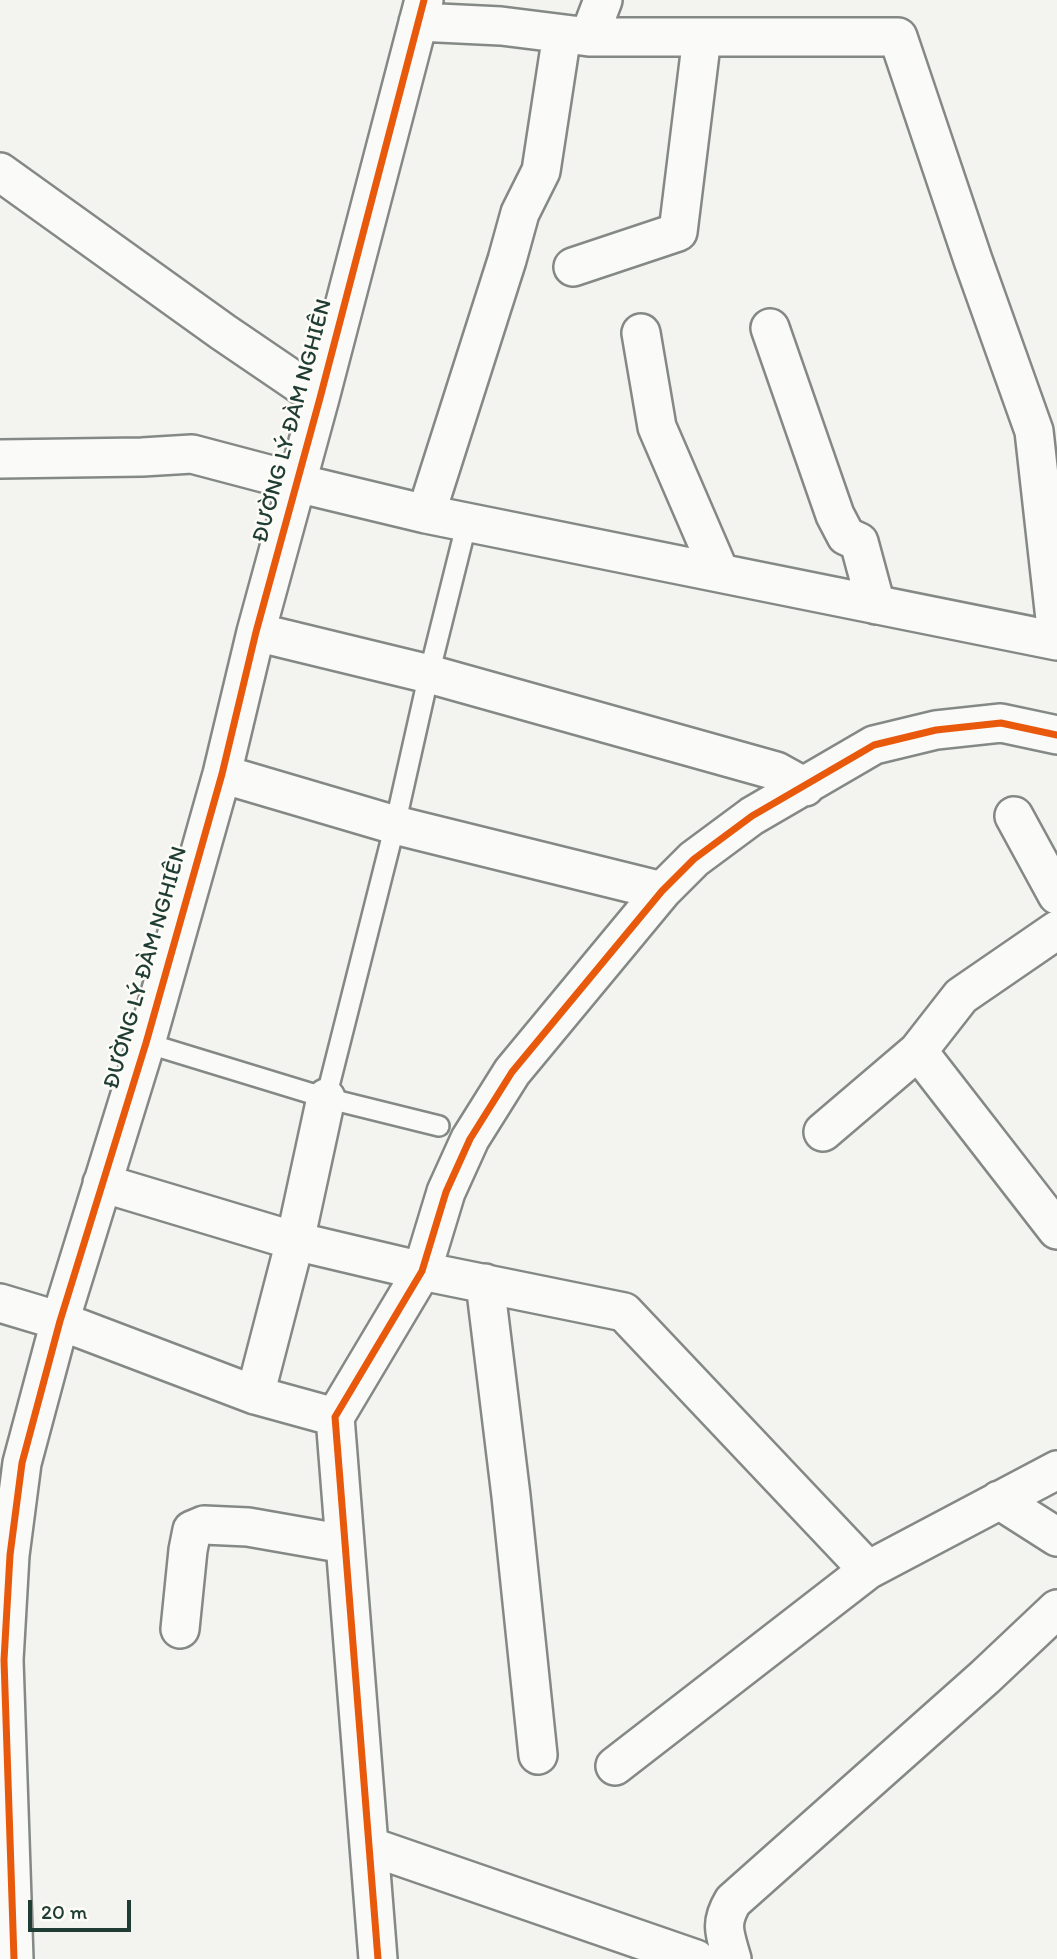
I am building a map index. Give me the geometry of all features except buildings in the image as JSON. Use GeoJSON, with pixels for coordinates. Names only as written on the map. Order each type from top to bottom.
{"type":"FeatureCollection","features":[{"type":"Feature","properties":{"kind":"street"},"geometry":{"type":"LineString","coordinates":[[426,514],[508,260],[520,213],[541,171],[575,35],[603,0]]}},
{"type":"Feature","properties":{"kind":"street"},"geometry":{"type":"LineString","coordinates":[[0,459],[192,454],[426,514],[1057,639],[1045,426],[973,260],[898,37],[575,35],[501,26],[421,11]]}},
{"type":"Feature","properties":{"kind":"street","name":"ĐƯỜNG LÝ ĐÀM NGHIÊN"},"geometry":{"type":"LineString","coordinates":[[14,1959],[4,1660],[10,1555],[22,1463],[60,1321],[146,1043],[222,774],[256,632],[421,11]]}},
{"type":"Feature","properties":{"kind":"street"},"geometry":{"type":"LineString","coordinates":[[573,267],[678,232],[702,37]]}},
{"type":"Feature","properties":{"kind":"street"},"geometry":{"type":"LineString","coordinates":[[0,172],[320,398]]}},
{"type":"Feature","properties":{"kind":"street"},"geometry":{"type":"LineString","coordinates":[[770,328],[835,515],[846,536],[859,542],[876,605]]}},
{"type":"Feature","properties":{"kind":"street"},"geometry":{"type":"LineString","coordinates":[[642,333],[657,427],[720,573]]}},
{"type":"Feature","properties":{"kind":"street"},"geometry":{"type":"LineString","coordinates":[[256,632],[429,674],[776,771],[805,787]]}},
{"type":"Feature","properties":{"kind":"street"},"geometry":{"type":"LineString","coordinates":[[378,1959],[335,1418],[422,1271],[446,1192],[470,1139],[512,1072],[662,891],[694,859],[752,816],[874,745],[936,730],[1001,723],[1057,735]]}},
{"type":"Feature","properties":{"kind":"street"},"geometry":{"type":"LineString","coordinates":[[222,774],[396,825],[662,891]]}},
{"type":"Feature","properties":{"kind":"street"},"geometry":{"type":"LineString","coordinates":[[1014,817],[1057,895]]}},
{"type":"Feature","properties":{"kind":"street"},"geometry":{"type":"LineString","coordinates":[[823,1132],[918,1051],[961,996],[1057,930]]}},
{"type":"Feature","properties":{"kind":"street"},"geometry":{"type":"LineString","coordinates":[[918,1051],[1057,1230]]}},
{"type":"Feature","properties":{"kind":"street"},"geometry":{"type":"LineString","coordinates":[[255,1395],[295,1241],[326,1098]]}},
{"type":"Feature","properties":{"kind":"street"},"geometry":{"type":"LineString","coordinates":[[102,1183],[295,1241],[422,1271],[624,1312],[868,1570]]}},
{"type":"Feature","properties":{"kind":"street"},"geometry":{"type":"LineString","coordinates":[[485,1283],[538,1755]]}},
{"type":"Feature","properties":{"kind":"street"},"geometry":{"type":"LineString","coordinates":[[0,1303],[60,1321],[255,1395],[335,1418]]}},
{"type":"Feature","properties":{"kind":"street"},"geometry":{"type":"LineString","coordinates":[[615,1766],[868,1570],[1057,1470]]}},
{"type":"Feature","properties":{"kind":"street"},"geometry":{"type":"LineString","coordinates":[[999,1500],[1057,1537]]}},
{"type":"Feature","properties":{"kind":"street"},"geometry":{"type":"LineString","coordinates":[[180,1629],[192,1530],[204,1524],[248,1527],[345,1544]]}},
{"type":"Feature","properties":{"kind":"street"},"geometry":{"type":"LineString","coordinates":[[732,1959],[724,1932],[724,1914],[733,1901],[985,1677],[1057,1609]]}},
{"type":"Feature","properties":{"kind":"street"},"geometry":{"type":"LineString","coordinates":[[369,1846],[696,1959]]}},
{"type":"Feature","properties":{"kind":"lane"},"geometry":{"type":"LineString","coordinates":[[326,1098],[396,825],[429,674],[467,522]]}},
{"type":"Feature","properties":{"kind":"lane"},"geometry":{"type":"LineString","coordinates":[[146,1043],[326,1098],[439,1126]]}},
{"type":"Feature","properties":{"kind":"cycle path"},"geometry":{"type":"LineString","coordinates":[[14,1959],[4,1660],[10,1555],[22,1463],[60,1321],[146,1043],[222,774],[256,632],[424,0]]}},
{"type":"Feature","properties":{"kind":"cycle path"},"geometry":{"type":"LineString","coordinates":[[378,1959],[335,1417],[422,1271],[446,1192],[470,1139],[512,1072],[662,891],[694,859],[752,816],[874,745],[936,730],[1001,723],[1057,735]]}}]}
